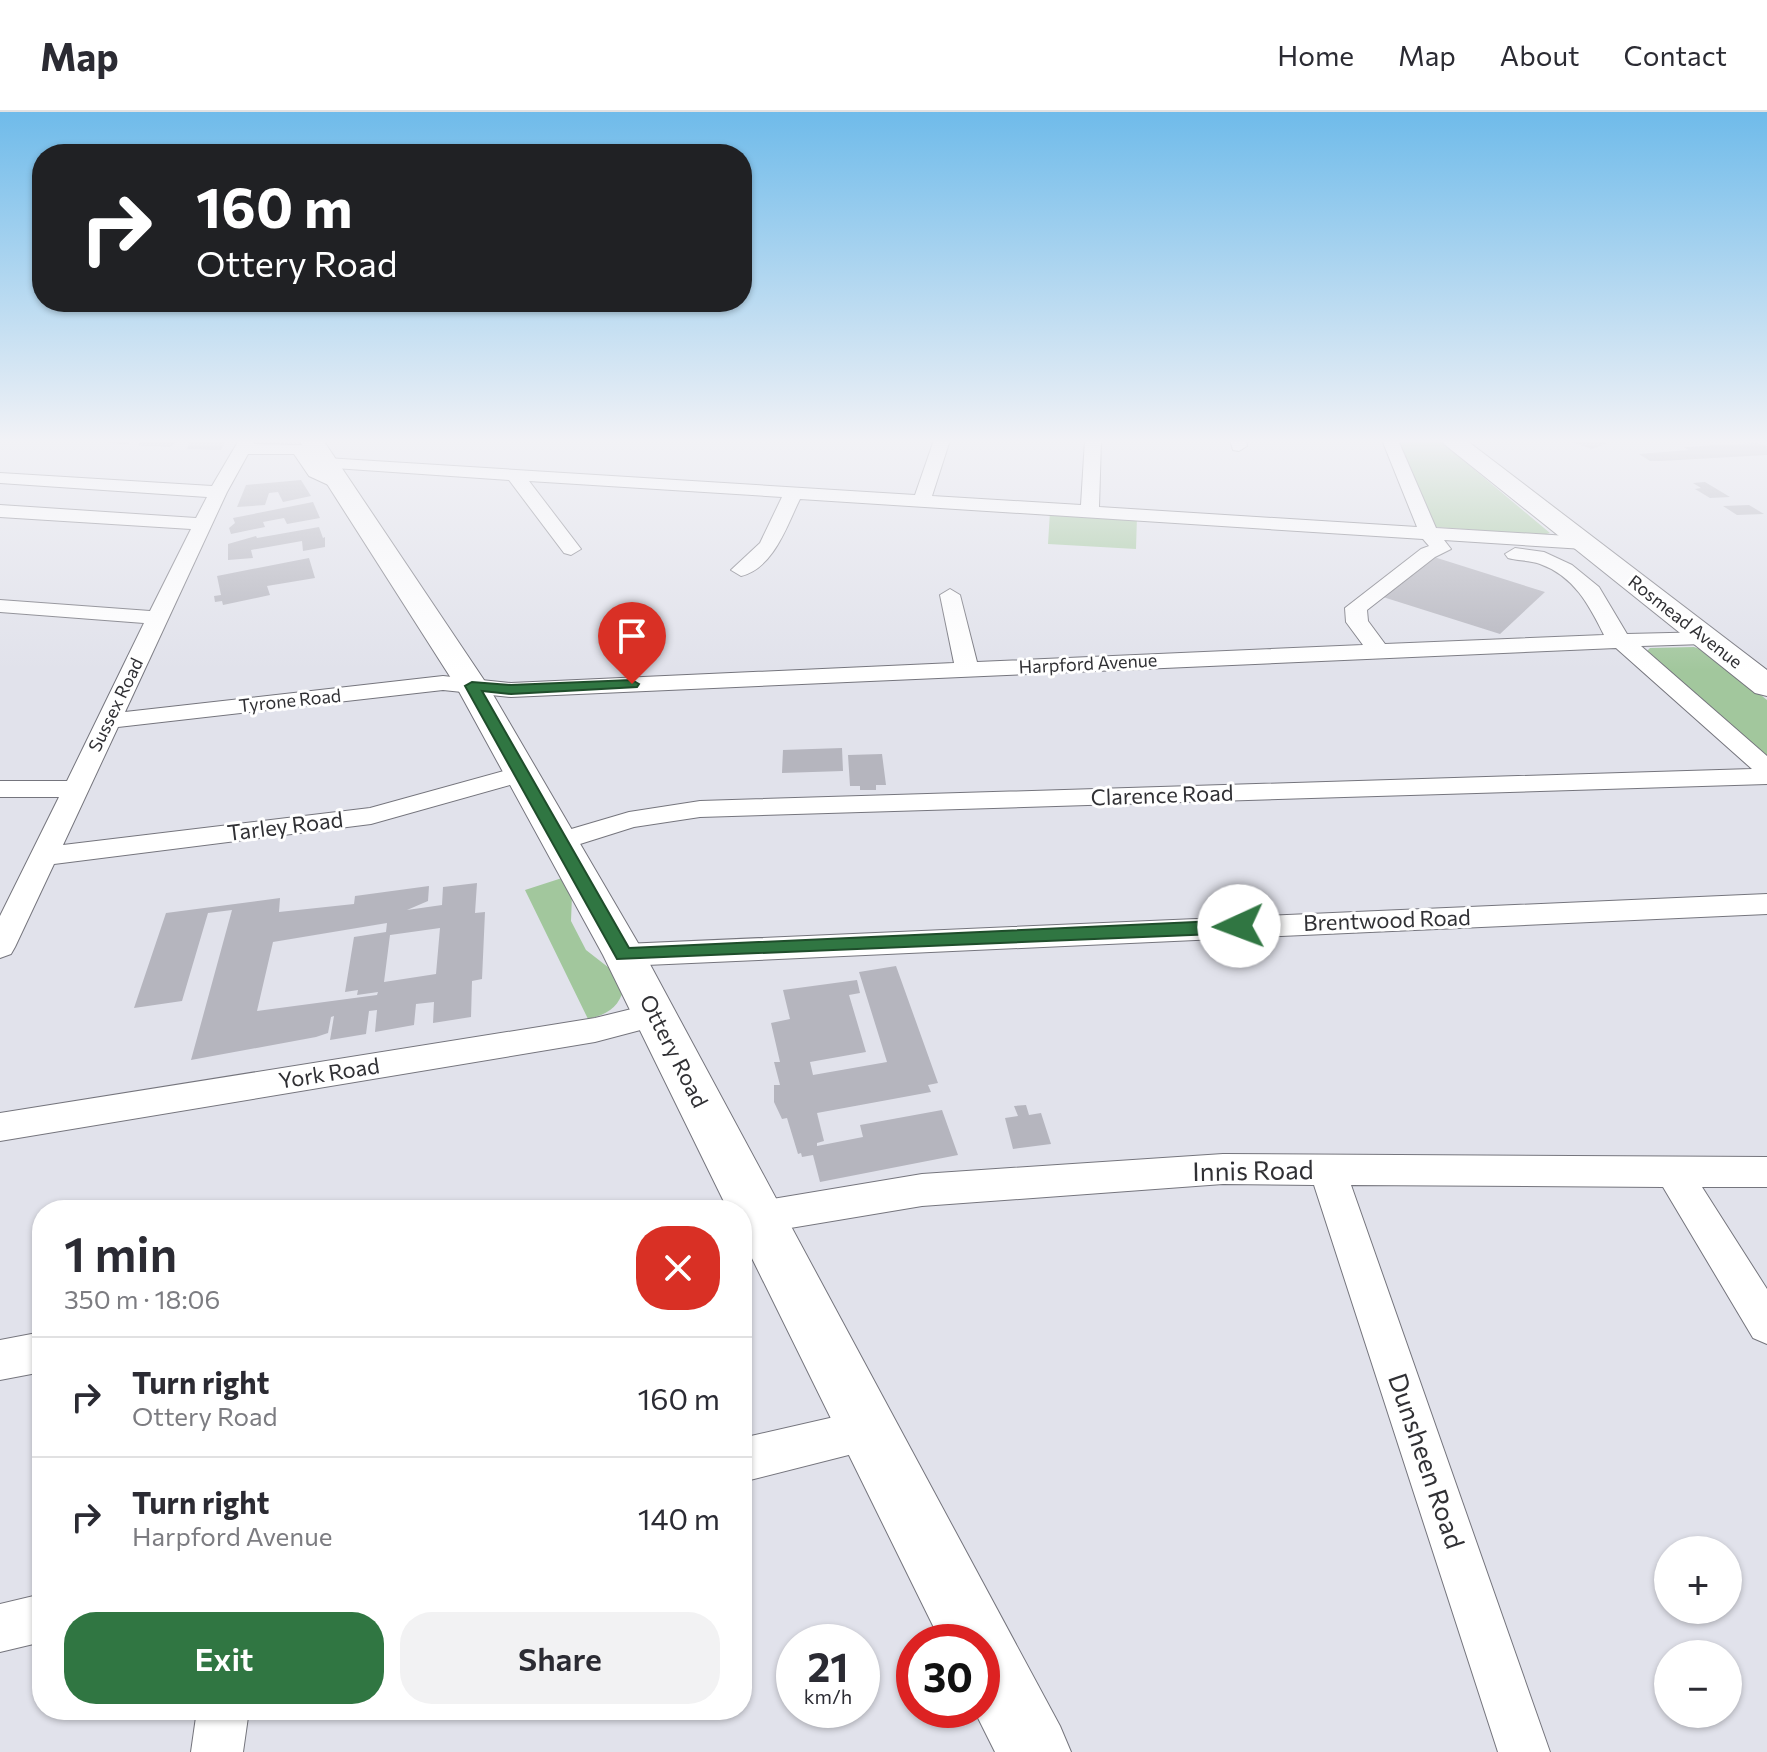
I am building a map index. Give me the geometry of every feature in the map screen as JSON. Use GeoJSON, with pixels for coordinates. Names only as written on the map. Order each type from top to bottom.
{"type":"FeatureCollection","features":[{"type":"Feature","properties":{"kind":"street"},"geometry":{"type":"LineString","coordinates":[[86,517],[203,524]]}},
{"type":"Feature","properties":{"kind":"street","name":"Sussex Road"},"geometry":{"type":"LineString","coordinates":[[0,947],[13,891],[44,856],[206,517]]}},
{"type":"Feature","properties":{"kind":"street","name":"Ottery Road"},"geometry":{"type":"LineString","coordinates":[[358,517],[472,686],[561,841],[656,1015],[742,1200]]}},
{"type":"Feature","properties":{"kind":"street"},"geometry":{"type":"LineString","coordinates":[[546,517],[571,549]]}},
{"type":"Feature","properties":{"kind":"street"},"geometry":{"type":"LineString","coordinates":[[741,570],[768,546],[782,517]]}},
{"type":"Feature","properties":{"kind":"street"},"geometry":{"type":"LineString","coordinates":[[1301,517],[1319,525],[1530,555],[1557,563],[1592,591],[1609,629],[1767,769]]}},
{"type":"Feature","properties":{"kind":"street"},"geometry":{"type":"LineString","coordinates":[[1424,517],[1435,541]]}},
{"type":"Feature","properties":{"kind":"street","name":"Rosmead Avenue"},"geometry":{"type":"LineString","coordinates":[[1550,517],[1767,686]]}},
{"type":"Feature","properties":{"kind":"street"},"geometry":{"type":"LineString","coordinates":[[1435,541],[1584,543]]}},
{"type":"Feature","properties":{"kind":"street"},"geometry":{"type":"LineString","coordinates":[[1379,651],[1357,622],[1356,608],[1428,553],[1435,541]]}},
{"type":"Feature","properties":{"kind":"street"},"geometry":{"type":"LineString","coordinates":[[950,595],[967,669]]}},
{"type":"Feature","properties":{"kind":"street"},"geometry":{"type":"LineString","coordinates":[[1,607],[158,618]]}},
{"type":"Feature","properties":{"kind":"street","name":"Harpford Avenue"},"geometry":{"type":"LineString","coordinates":[[472,686],[511,690],[1704,637]]}},
{"type":"Feature","properties":{"kind":"street","name":"Tyrone Road"},"geometry":{"type":"LineString","coordinates":[[108,721],[443,683],[472,686]]}},
{"type":"Feature","properties":{"kind":"street","name":"Tarley Road"},"geometry":{"type":"LineString","coordinates":[[44,856],[394,812],[522,774]]}},
{"type":"Feature","properties":{"kind":"street","name":"Clarence Road"},"geometry":{"type":"LineString","coordinates":[[561,841],[629,818],[700,809],[1767,776]]}},
{"type":"Feature","properties":{"kind":"street"},"geometry":{"type":"LineString","coordinates":[[0,789],[76,789]]}},
{"type":"Feature","properties":{"kind":"street","name":"Brentwood Road"},"geometry":{"type":"LineString","coordinates":[[624,955],[1767,904]]}},
{"type":"Feature","properties":{"kind":"street","name":"York Road"},"geometry":{"type":"LineString","coordinates":[[0,1127],[587,1032],[656,1015]]}},
{"type":"Feature","properties":{"kind":"street","name":"Innis Road"},"geometry":{"type":"LineString","coordinates":[[752,1218],[922,1190],[1223,1169],[1767,1172]]}},
{"type":"Feature","properties":{"kind":"street","name":"Dunsheen Road"},"geometry":{"type":"LineString","coordinates":[[1328,1170],[1524,1752]]}},
{"type":"Feature","properties":{"kind":"street"},"geometry":{"type":"LineString","coordinates":[[1674,1173],[1767,1325]]}},
{"type":"Feature","properties":{"kind":"street","name":"Ottery Road"},"geometry":{"type":"LineString","coordinates":[[752,1222],[869,1431],[968,1624]]}},
{"type":"Feature","properties":{"kind":"street"},"geometry":{"type":"LineString","coordinates":[[0,1360],[32,1354]]}},
{"type":"Feature","properties":{"kind":"street"},"geometry":{"type":"LineString","coordinates":[[752,1458],[869,1431]]}},
{"type":"Feature","properties":{"kind":"street"},"geometry":{"type":"LineString","coordinates":[[0,1628],[32,1620]]}},
{"type":"Feature","properties":{"kind":"street"},"geometry":{"type":"LineString","coordinates":[[1000,1686],[1034,1752]]}},
{"type":"Feature","properties":{"kind":"street"},"geometry":{"type":"LineString","coordinates":[[217,1752],[222,1720]]}},
{"type":"Feature","properties":{"kind":"green space"},"geometry":{"type":"Polygon","coordinates":[[[1050,517],[1137,517],[1136,549],[1048,544],[1050,517]]]}},
{"type":"Feature","properties":{"kind":"green space"},"geometry":{"type":"Polygon","coordinates":[[[1431,517],[1530,517],[1550,533],[1543,535],[1436,527],[1431,517]]]}},
{"type":"Feature","properties":{"kind":"green space"},"geometry":{"type":"Polygon","coordinates":[[[1694,647],[1708,652],[1767,700],[1767,759],[1646,652],[1650,648],[1694,647]]]}},
{"type":"Feature","properties":{"kind":"green space"},"geometry":{"type":"Polygon","coordinates":[[[562,878],[572,895],[571,921],[586,950],[613,971],[622,994],[609,1011],[588,1019],[525,890],[562,878]]]}},
{"type":"Feature","properties":{"kind":"building"},"geometry":{"type":"Polygon","coordinates":[[[319,517],[320,518],[287,524],[284,518],[263,522],[265,527],[231,534],[229,528],[235,523],[233,518],[319,517]]]}},
{"type":"Feature","properties":{"kind":"building"},"geometry":{"type":"Polygon","coordinates":[[[319,527],[325,537],[325,547],[303,551],[302,541],[251,550],[253,558],[228,560],[228,544],[256,536],[319,527]]]}},
{"type":"Feature","properties":{"kind":"building"},"geometry":{"type":"Polygon","coordinates":[[[1434,557],[1545,592],[1500,634],[1383,597],[1434,557]]]}},
{"type":"Feature","properties":{"kind":"building"},"geometry":{"type":"Polygon","coordinates":[[[309,558],[315,578],[267,586],[270,595],[223,605],[222,601],[215,602],[214,596],[221,595],[217,576],[309,558]]]}},
{"type":"Feature","properties":{"kind":"building"},"geometry":{"type":"Polygon","coordinates":[[[842,748],[843,771],[782,773],[783,750],[842,748]]]}},
{"type":"Feature","properties":{"kind":"building"},"geometry":{"type":"Polygon","coordinates":[[[882,754],[886,785],[876,785],[876,790],[860,790],[860,786],[850,786],[848,755],[882,754]]]}},
{"type":"Feature","properties":{"kind":"building"},"geometry":{"type":"Polygon","coordinates":[[[477,883],[475,913],[485,912],[482,979],[472,981],[471,1017],[433,1023],[434,1002],[416,1004],[414,1025],[375,1032],[377,1010],[369,1011],[366,1034],[330,1040],[334,1016],[331,1017],[328,1033],[316,1037],[191,1060],[232,910],[208,913],[182,1001],[134,1008],[166,913],[280,898],[279,912],[354,904],[355,896],[429,886],[428,901],[407,910],[442,905],[443,887],[477,883]],[[387,923],[273,942],[257,1011],[377,995],[378,992],[357,995],[358,990],[345,992],[354,937],[386,932],[387,923]],[[440,928],[390,935],[384,982],[436,974],[440,928]]]}},
{"type":"Feature","properties":{"kind":"building"},"geometry":{"type":"Polygon","coordinates":[[[896,966],[938,1083],[928,1085],[931,1092],[817,1113],[824,1141],[817,1143],[817,1146],[863,1137],[860,1125],[942,1110],[958,1155],[820,1182],[813,1155],[802,1157],[801,1153],[798,1154],[787,1118],[782,1119],[774,1102],[774,1085],[780,1085],[774,1062],[780,1062],[771,1023],[790,1019],[783,990],[857,980],[860,993],[849,995],[866,1052],[810,1062],[813,1075],[887,1062],[859,972],[896,966]]]}},
{"type":"Feature","properties":{"kind":"building"},"geometry":{"type":"Polygon","coordinates":[[[1026,1105],[1029,1115],[1041,1113],[1051,1144],[1013,1149],[1005,1118],[1018,1116],[1014,1106],[1026,1105]]]}},
{"type":"Feature","properties":{"kind":"route"},"geometry":{"type":"LineString","coordinates":[[632,684],[511,690],[472,686],[624,955],[694,949],[1239,926]]}}]}
